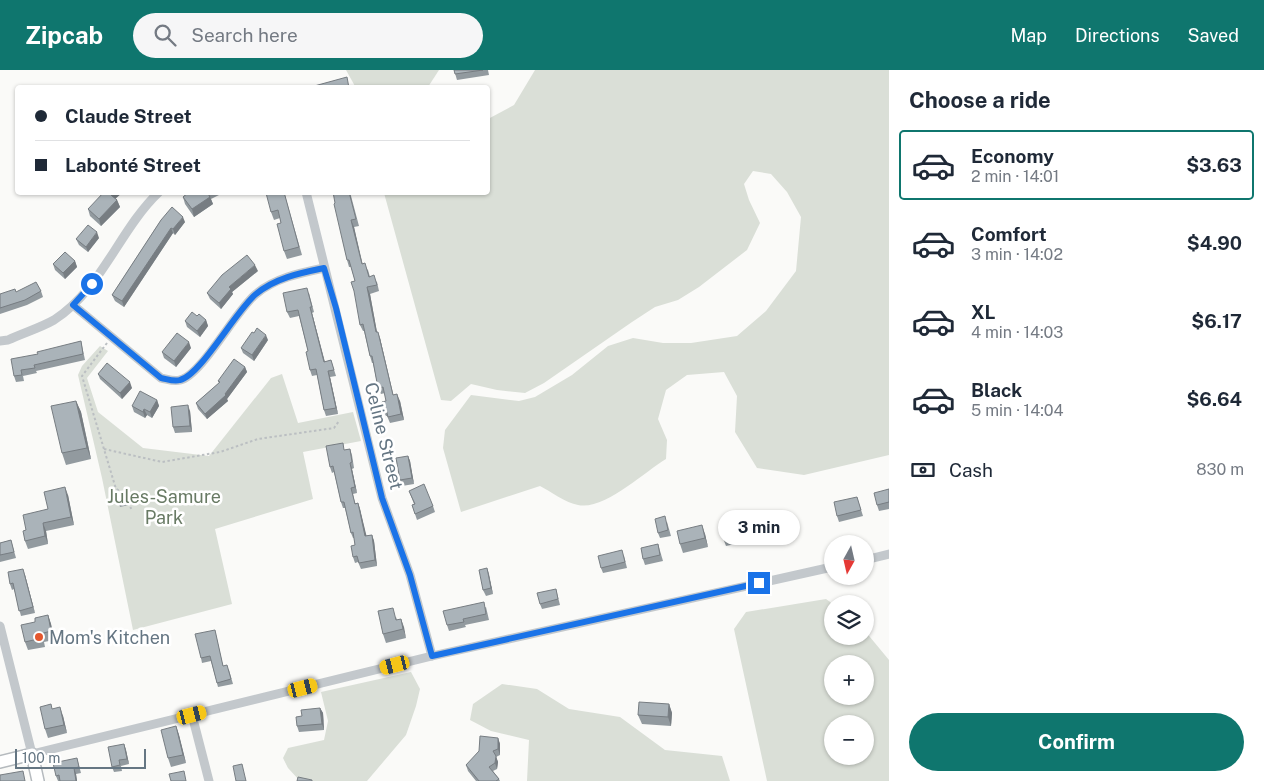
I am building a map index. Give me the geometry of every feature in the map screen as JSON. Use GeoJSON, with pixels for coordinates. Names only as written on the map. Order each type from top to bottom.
{"type":"FeatureCollection","features":[{"type":"Feature","properties":{"kind":"main road"},"geometry":{"type":"LineString","coordinates":[[0,762],[32,754],[38,781]]}},
{"type":"Feature","properties":{"kind":"street"},"geometry":{"type":"LineString","coordinates":[[0,341],[8,340],[53,320],[73,305],[92,284],[146,205],[156,195]]}},
{"type":"Feature","properties":{"kind":"street","name":"Celine Street"},"geometry":{"type":"LineString","coordinates":[[307,195],[382,498],[410,575],[432,656]]}},
{"type":"Feature","properties":{"kind":"street"},"geometry":{"type":"LineString","coordinates":[[73,305],[161,378],[180,380],[190,376],[255,295],[271,284],[293,275],[324,268]]}},
{"type":"Feature","properties":{"kind":"street"},"geometry":{"type":"LineString","coordinates":[[874,558],[889,554]]}},
{"type":"Feature","properties":{"kind":"street"},"geometry":{"type":"LineString","coordinates":[[0,626],[32,754],[432,656],[824,569]]}},
{"type":"Feature","properties":{"kind":"street"},"geometry":{"type":"LineString","coordinates":[[192,715],[209,781]]}},
{"type":"Feature","properties":{"kind":"path"},"geometry":{"type":"LineString","coordinates":[[112,337],[82,376],[116,489],[128,495],[131,509]]}},
{"type":"Feature","properties":{"kind":"path"},"geometry":{"type":"LineString","coordinates":[[104,448],[162,462],[220,452],[258,439],[334,428],[339,421]]}},
{"type":"Feature","properties":{"kind":"green space"},"geometry":{"type":"Polygon","coordinates":[[[346,70],[439,70],[429,85],[354,85],[346,70]]]}},
{"type":"Feature","properties":{"kind":"green space"},"geometry":{"type":"Polygon","coordinates":[[[535,70],[889,70],[889,455],[804,475],[757,468],[735,432],[737,396],[724,372],[687,375],[666,390],[658,419],[667,440],[666,459],[611,497],[588,505],[578,505],[540,486],[461,512],[443,448],[445,430],[471,395],[519,401],[535,397],[572,375],[608,346],[633,338],[663,343],[691,343],[737,336],[766,311],[796,271],[801,217],[787,192],[771,174],[753,171],[744,184],[760,223],[747,250],[699,287],[678,300],[655,307],[544,383],[525,393],[497,390],[471,384],[451,401],[441,400],[385,195],[490,195],[490,118],[514,105],[535,70]]]}},
{"type":"Feature","properties":{"kind":"green space","name":"Jules-Samure Park"},"geometry":{"type":"Polygon","coordinates":[[[100,346],[108,351],[87,378],[98,412],[143,448],[209,456],[271,378],[282,374],[298,423],[353,412],[361,441],[303,452],[313,499],[215,529],[232,604],[133,630],[102,478],[78,375],[82,366],[100,346]]]}},
{"type":"Feature","properties":{"kind":"green space"},"geometry":{"type":"Polygon","coordinates":[[[824,599],[824,645],[874,645],[874,642],[889,660],[889,781],[767,781],[734,629],[746,612],[824,599]]]}},
{"type":"Feature","properties":{"kind":"green space"},"geometry":{"type":"Polygon","coordinates":[[[411,672],[420,689],[406,735],[367,781],[300,781],[288,768],[283,758],[288,748],[324,740],[328,721],[321,692],[411,672]]]}},
{"type":"Feature","properties":{"kind":"green space"},"geometry":{"type":"Polygon","coordinates":[[[502,684],[537,689],[569,709],[620,717],[665,750],[722,756],[730,781],[527,781],[529,740],[491,731],[470,720],[473,704],[502,684]]]}},
{"type":"Feature","properties":{"kind":"building"},"geometry":{"type":"Polygon","coordinates":[[[454,70],[483,70],[455,74],[454,70]]]}},
{"type":"Feature","properties":{"kind":"building"},"geometry":{"type":"Polygon","coordinates":[[[347,77],[348,85],[318,85],[347,77]]]}},
{"type":"Feature","properties":{"kind":"building"},"geometry":{"type":"Polygon","coordinates":[[[101,195],[111,195],[117,200],[99,219],[88,209],[101,195]]]}},
{"type":"Feature","properties":{"kind":"building"},"geometry":{"type":"Polygon","coordinates":[[[185,195],[209,195],[210,197],[192,209],[183,197],[185,195]]]}},
{"type":"Feature","properties":{"kind":"building"},"geometry":{"type":"Polygon","coordinates":[[[267,195],[285,195],[299,247],[284,251],[277,224],[281,223],[278,210],[271,212],[267,195]]]}},
{"type":"Feature","properties":{"kind":"building"},"geometry":{"type":"Polygon","coordinates":[[[334,195],[350,195],[356,219],[351,220],[362,264],[365,263],[369,277],[374,275],[377,285],[367,287],[376,332],[378,332],[393,395],[397,394],[401,414],[388,417],[386,409],[383,410],[382,402],[386,401],[383,387],[378,388],[363,324],[360,325],[351,282],[355,281],[349,260],[347,260],[334,195]]]}},
{"type":"Feature","properties":{"kind":"building"},"geometry":{"type":"Polygon","coordinates":[[[172,207],[183,217],[173,229],[171,228],[122,301],[112,295],[161,220],[172,207]]]}},
{"type":"Feature","properties":{"kind":"building"},"geometry":{"type":"Polygon","coordinates":[[[88,225],[97,232],[86,247],[76,239],[88,225]]]}},
{"type":"Feature","properties":{"kind":"building"},"geometry":{"type":"Polygon","coordinates":[[[65,252],[75,261],[63,273],[53,264],[65,252]]]}},
{"type":"Feature","properties":{"kind":"building"},"geometry":{"type":"Polygon","coordinates":[[[247,255],[255,265],[229,287],[231,289],[219,303],[207,293],[222,275],[247,255]]]}},
{"type":"Feature","properties":{"kind":"building"},"geometry":{"type":"Polygon","coordinates":[[[36,282],[41,291],[25,300],[0,308],[0,294],[15,289],[16,292],[36,282]]]}},
{"type":"Feature","properties":{"kind":"building"},"geometry":{"type":"Polygon","coordinates":[[[307,288],[324,362],[331,360],[334,370],[328,371],[336,408],[324,410],[316,369],[310,370],[306,352],[308,351],[298,310],[287,312],[283,293],[307,288]]]}},
{"type":"Feature","properties":{"kind":"building"},"geometry":{"type":"Polygon","coordinates":[[[192,312],[197,316],[199,314],[206,320],[197,331],[185,321],[192,312]]]}},
{"type":"Feature","properties":{"kind":"building"},"geometry":{"type":"Polygon","coordinates":[[[257,328],[266,335],[252,355],[241,348],[257,328]]]}},
{"type":"Feature","properties":{"kind":"building"},"geometry":{"type":"Polygon","coordinates":[[[177,333],[189,342],[174,361],[162,352],[177,333]]]}},
{"type":"Feature","properties":{"kind":"building"},"geometry":{"type":"Polygon","coordinates":[[[81,341],[83,354],[34,365],[35,368],[21,370],[22,375],[14,376],[11,359],[38,354],[37,352],[81,341]]]}},
{"type":"Feature","properties":{"kind":"building"},"geometry":{"type":"Polygon","coordinates":[[[234,359],[245,367],[226,395],[205,414],[196,403],[220,382],[218,381],[234,359]]]}},
{"type":"Feature","properties":{"kind":"building"},"geometry":{"type":"Polygon","coordinates":[[[107,363],[130,382],[120,393],[98,374],[107,363]]]}},
{"type":"Feature","properties":{"kind":"building"},"geometry":{"type":"Polygon","coordinates":[[[140,391],[157,400],[150,412],[144,409],[143,412],[132,406],[140,391]]]}},
{"type":"Feature","properties":{"kind":"building"},"geometry":{"type":"Polygon","coordinates":[[[76,401],[87,448],[62,453],[51,406],[76,401]]]}},
{"type":"Feature","properties":{"kind":"building"},"geometry":{"type":"Polygon","coordinates":[[[188,405],[190,426],[173,427],[171,407],[188,405]]]}},
{"type":"Feature","properties":{"kind":"building"},"geometry":{"type":"Polygon","coordinates":[[[343,443],[344,450],[350,449],[352,462],[350,463],[355,487],[351,488],[355,504],[358,503],[365,536],[372,535],[375,560],[359,563],[357,556],[353,557],[351,546],[355,545],[353,532],[351,533],[344,502],[341,502],[333,466],[330,467],[326,446],[343,443]]]}},
{"type":"Feature","properties":{"kind":"building"},"geometry":{"type":"Polygon","coordinates":[[[408,456],[412,478],[400,480],[396,458],[408,456]]]}},
{"type":"Feature","properties":{"kind":"building"},"geometry":{"type":"Polygon","coordinates":[[[424,484],[433,506],[415,514],[412,505],[415,504],[409,491],[424,484]]]}},
{"type":"Feature","properties":{"kind":"building"},"geometry":{"type":"Polygon","coordinates":[[[65,487],[71,517],[43,523],[45,536],[25,541],[23,531],[26,530],[23,515],[48,509],[44,492],[65,487]]]}},
{"type":"Feature","properties":{"kind":"building"},"geometry":{"type":"Polygon","coordinates":[[[889,489],[889,502],[877,505],[874,493],[889,489]]]}},
{"type":"Feature","properties":{"kind":"building"},"geometry":{"type":"Polygon","coordinates":[[[126,494],[128,502],[119,504],[118,496],[126,494]]]}},
{"type":"Feature","properties":{"kind":"building"},"geometry":{"type":"Polygon","coordinates":[[[857,497],[861,510],[837,516],[834,502],[857,497]]]}},
{"type":"Feature","properties":{"kind":"building"},"geometry":{"type":"Polygon","coordinates":[[[785,512],[788,524],[723,538],[721,526],[785,512]]]}},
{"type":"Feature","properties":{"kind":"building"},"geometry":{"type":"Polygon","coordinates":[[[665,516],[668,530],[658,533],[655,519],[665,516]]]}},
{"type":"Feature","properties":{"kind":"building"},"geometry":{"type":"Polygon","coordinates":[[[702,525],[705,538],[680,544],[677,531],[702,525]]]}},
{"type":"Feature","properties":{"kind":"building"},"geometry":{"type":"Polygon","coordinates":[[[11,540],[14,552],[0,555],[0,543],[11,540]]]}},
{"type":"Feature","properties":{"kind":"building"},"geometry":{"type":"Polygon","coordinates":[[[658,544],[660,555],[643,559],[641,548],[658,544]]]}},
{"type":"Feature","properties":{"kind":"building"},"geometry":{"type":"Polygon","coordinates":[[[622,550],[625,562],[601,568],[598,556],[622,550]]]}},
{"type":"Feature","properties":{"kind":"building"},"geometry":{"type":"Polygon","coordinates":[[[487,568],[491,588],[483,590],[479,570],[487,568]]]}},
{"type":"Feature","properties":{"kind":"building"},"geometry":{"type":"Polygon","coordinates":[[[23,569],[33,607],[19,611],[13,583],[10,584],[8,572],[23,569]]]}},
{"type":"Feature","properties":{"kind":"building"},"geometry":{"type":"Polygon","coordinates":[[[556,589],[558,599],[540,604],[537,593],[556,589]]]}},
{"type":"Feature","properties":{"kind":"building"},"geometry":{"type":"Polygon","coordinates":[[[484,602],[486,614],[463,619],[464,622],[447,625],[443,611],[484,602]]]}},
{"type":"Feature","properties":{"kind":"building"},"geometry":{"type":"Polygon","coordinates":[[[393,608],[396,620],[401,619],[403,629],[383,634],[378,611],[393,608]]]}},
{"type":"Feature","properties":{"kind":"building"},"geometry":{"type":"Polygon","coordinates":[[[48,615],[51,631],[40,634],[42,638],[25,642],[21,625],[35,622],[35,618],[48,615]]]}},
{"type":"Feature","properties":{"kind":"building"},"geometry":{"type":"Polygon","coordinates":[[[215,630],[223,666],[227,665],[231,679],[217,683],[210,656],[201,658],[195,634],[215,630]]]}},
{"type":"Feature","properties":{"kind":"building"},"geometry":{"type":"Polygon","coordinates":[[[639,702],[669,704],[668,717],[638,715],[639,702]]]}},
{"type":"Feature","properties":{"kind":"building"},"geometry":{"type":"Polygon","coordinates":[[[51,704],[52,709],[60,707],[64,725],[45,729],[40,707],[51,704]]]}},
{"type":"Feature","properties":{"kind":"building"},"geometry":{"type":"Polygon","coordinates":[[[320,708],[322,724],[297,726],[296,717],[302,716],[301,710],[320,708]]]}},
{"type":"Feature","properties":{"kind":"building"},"geometry":{"type":"Polygon","coordinates":[[[176,726],[183,755],[168,758],[161,730],[176,726]]]}},
{"type":"Feature","properties":{"kind":"building"},"geometry":{"type":"Polygon","coordinates":[[[480,736],[498,738],[498,749],[493,751],[496,756],[495,763],[489,767],[499,779],[496,781],[479,781],[466,765],[479,751],[480,736]]]}},
{"type":"Feature","properties":{"kind":"building"},"geometry":{"type":"Polygon","coordinates":[[[124,744],[127,759],[119,760],[120,765],[112,767],[108,747],[124,744]]]}},
{"type":"Feature","properties":{"kind":"building"},"geometry":{"type":"Polygon","coordinates":[[[77,758],[79,767],[74,768],[76,781],[60,781],[59,775],[56,776],[53,763],[77,758]]]}},
{"type":"Feature","properties":{"kind":"building"},"geometry":{"type":"Polygon","coordinates":[[[242,764],[246,781],[236,781],[233,766],[242,764]]]}},
{"type":"Feature","properties":{"kind":"building"},"geometry":{"type":"Polygon","coordinates":[[[23,771],[25,781],[0,781],[0,775],[23,771]]]}},
{"type":"Feature","properties":{"kind":"building"},"geometry":{"type":"Polygon","coordinates":[[[184,771],[186,781],[171,781],[169,774],[184,771]]]}},
{"type":"Feature","properties":{"kind":"building"},"geometry":{"type":"Polygon","coordinates":[[[298,777],[312,780],[312,781],[297,781],[298,777]]]}},
{"type":"Feature","properties":{"kind":"place","name":"Mom's Kitchen"},"geometry":{"type":"Point","coordinates":[39,637]}},
{"type":"Feature","properties":{"kind":"route"},"geometry":{"type":"LineString","coordinates":[[92,284],[73,305],[161,378],[180,380],[190,376],[255,295],[271,284],[293,275],[324,268],[336,308],[382,498],[410,575],[432,656],[759,583]]}}]}
